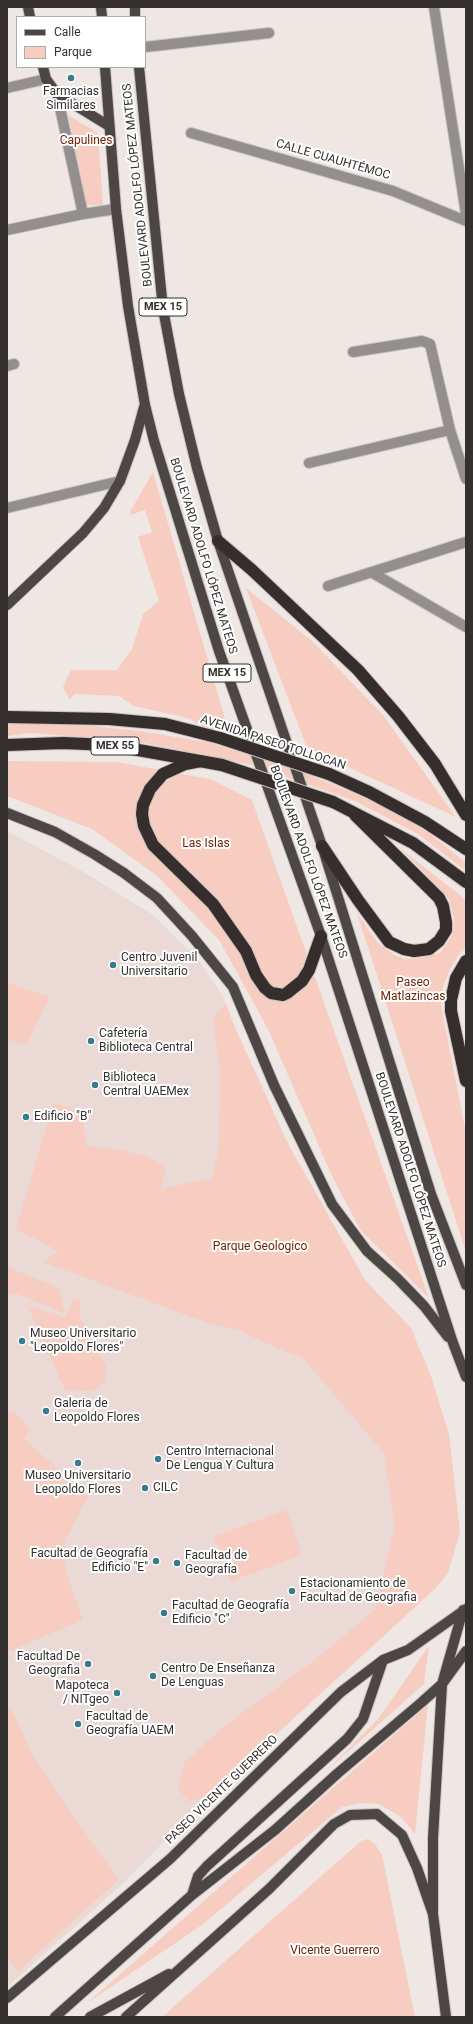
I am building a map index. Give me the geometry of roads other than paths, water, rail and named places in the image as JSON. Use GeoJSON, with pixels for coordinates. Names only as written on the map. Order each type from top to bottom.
{"type":"FeatureCollection","features":[{"type":"Feature","properties":{"kind":"highway"},"geometry":{"type":"LineString","coordinates":[[218,541],[252,570],[358,670],[398,716],[435,764],[466,815]]}},
{"type":"Feature","properties":{"kind":"highway","name":"AVENIDA PASEO TOLLOCAN"},"geometry":{"type":"LineString","coordinates":[[7,717],[109,719],[165,724],[220,738],[329,774],[369,792],[453,839],[466,849]]}},
{"type":"Feature","properties":{"kind":"highway","name":"MEX 55"},"geometry":{"type":"LineString","coordinates":[[7,745],[63,743],[110,745],[222,765],[333,802],[355,815],[413,843],[466,882]]}},
{"type":"Feature","properties":{"kind":"highway"},"geometry":{"type":"LineString","coordinates":[[201,761],[185,764],[163,774],[150,789],[143,805],[142,814],[144,826],[153,845],[213,904],[246,951],[256,975],[265,988],[271,992],[283,995],[302,981],[309,970],[321,936]]}},
{"type":"Feature","properties":{"kind":"highway"},"geometry":{"type":"LineString","coordinates":[[322,846],[358,900],[389,942],[404,949],[414,951],[429,948],[439,941],[446,930],[446,922],[443,906],[439,898],[355,815]]}},
{"type":"Feature","properties":{"kind":"highway"},"geometry":{"type":"LineString","coordinates":[[466,961],[456,978],[451,1000],[466,1081]]}},
{"type":"Feature","properties":{"kind":"main road"},"geometry":{"type":"LineString","coordinates":[[43,68],[46,79],[57,94],[109,126]]}},
{"type":"Feature","properties":{"kind":"main road","name":"BOULEVARD ADOLFO LÓPEZ MATEOS"},"geometry":{"type":"LineString","coordinates":[[105,68],[116,209],[128,306],[145,405],[154,441],[219,651],[321,936],[453,1343],[466,1376]]}},
{"type":"Feature","properties":{"kind":"main road","name":"BOULEVARD ADOLFO LÓPEZ MATEOS"},"geometry":{"type":"LineString","coordinates":[[139,68],[163,309],[179,394],[197,468],[218,541],[322,846],[424,1172],[466,1285]]}},
{"type":"Feature","properties":{"kind":"main road"},"geometry":{"type":"LineString","coordinates":[[7,605],[83,533],[104,508],[120,481],[135,440],[145,405]]}},
{"type":"Feature","properties":{"kind":"main road"},"geometry":{"type":"LineString","coordinates":[[7,813],[55,832],[118,869],[157,898],[192,936],[233,987],[274,1086],[332,1204],[367,1251],[403,1284],[453,1343]]}},
{"type":"Feature","properties":{"kind":"main road"},"geometry":{"type":"LineString","coordinates":[[446,2017],[433,1914],[434,1838],[442,1684],[466,1602]]}},
{"type":"Feature","properties":{"kind":"main road","name":"PASEO VICENTE GUERRERO"},"geometry":{"type":"LineString","coordinates":[[7,1998],[170,1859],[341,1692],[383,1660],[408,1650],[464,1611]]}},
{"type":"Feature","properties":{"kind":"main road"},"geometry":{"type":"LineString","coordinates":[[55,2017],[192,1895],[275,1830],[442,1684],[466,1651]]}},
{"type":"Feature","properties":{"kind":"main road"},"geometry":{"type":"LineString","coordinates":[[192,1895],[198,1876],[207,1866],[347,1739],[363,1719],[383,1660]]}},
{"type":"Feature","properties":{"kind":"main road"},"geometry":{"type":"LineString","coordinates":[[126,2017],[269,1888],[334,1824],[350,1815],[377,1814],[402,1835],[433,1914]]}},
{"type":"Feature","properties":{"kind":"main road"},"geometry":{"type":"LineString","coordinates":[[90,2017],[182,1967]]}},
{"type":"Feature","properties":{"kind":"street"},"geometry":{"type":"LineString","coordinates":[[434,7],[466,214]]}},
{"type":"Feature","properties":{"kind":"street"},"geometry":{"type":"LineString","coordinates":[[146,47],[269,33]]}},
{"type":"Feature","properties":{"kind":"street"},"geometry":{"type":"LineString","coordinates":[[7,88],[46,79]]}},
{"type":"Feature","properties":{"kind":"street"},"geometry":{"type":"LineString","coordinates":[[57,94],[83,214]]}},
{"type":"Feature","properties":{"kind":"street","name":"CALLE CUAUHTÉMOC"},"geometry":{"type":"LineString","coordinates":[[190,132],[393,190],[466,221]]}},
{"type":"Feature","properties":{"kind":"street"},"geometry":{"type":"LineString","coordinates":[[7,230],[83,214],[116,209]]}},
{"type":"Feature","properties":{"kind":"street"},"geometry":{"type":"LineString","coordinates":[[353,352],[422,341],[430,344],[450,430],[466,479]]}},
{"type":"Feature","properties":{"kind":"street"},"geometry":{"type":"LineString","coordinates":[[309,463],[450,430]]}},
{"type":"Feature","properties":{"kind":"street"},"geometry":{"type":"LineString","coordinates":[[7,508],[120,481]]}},
{"type":"Feature","properties":{"kind":"street"},"geometry":{"type":"LineString","coordinates":[[328,586],[466,542]]}},
{"type":"Feature","properties":{"kind":"street"},"geometry":{"type":"LineString","coordinates":[[371,572],[466,627]]}},
{"type":"Feature","properties":{"kind":"place","name":"Farmacias Similares"},"geometry":{"type":"Point","coordinates":[71,78]}},
{"type":"Feature","properties":{"kind":"place","name":"Centro Juvenil Universitario"},"geometry":{"type":"Point","coordinates":[113,965]}},
{"type":"Feature","properties":{"kind":"place","name":"Cafetería Biblioteca Central"},"geometry":{"type":"Point","coordinates":[91,1041]}},
{"type":"Feature","properties":{"kind":"place","name":"Biblioteca Central UAEMex"},"geometry":{"type":"Point","coordinates":[95,1085]}},
{"type":"Feature","properties":{"kind":"place","name":"Edificio \"B\""},"geometry":{"type":"Point","coordinates":[26,1117]}},
{"type":"Feature","properties":{"kind":"place","name":"Museo Universitario \"Leopoldo Flores\""},"geometry":{"type":"Point","coordinates":[22,1341]}},
{"type":"Feature","properties":{"kind":"place","name":"Galeria de Leopoldo Flores"},"geometry":{"type":"Point","coordinates":[46,1411]}},
{"type":"Feature","properties":{"kind":"place","name":"Centro Internacional De Lengua Y Cultura"},"geometry":{"type":"Point","coordinates":[158,1459]}},
{"type":"Feature","properties":{"kind":"place","name":"Museo Universitario Leopoldo Flores"},"geometry":{"type":"Point","coordinates":[78,1463]}},
{"type":"Feature","properties":{"kind":"place","name":"CILC"},"geometry":{"type":"Point","coordinates":[145,1488]}},
{"type":"Feature","properties":{"kind":"place","name":"Facultad de Geografía Edificio \"E\""},"geometry":{"type":"Point","coordinates":[156,1561]}},
{"type":"Feature","properties":{"kind":"place","name":"Facultad de Geografía"},"geometry":{"type":"Point","coordinates":[177,1563]}},
{"type":"Feature","properties":{"kind":"place","name":"Estacionamiento de Facultad de Geografia"},"geometry":{"type":"Point","coordinates":[292,1591]}},
{"type":"Feature","properties":{"kind":"place","name":"Facultad de Geografía Edificio \"C\""},"geometry":{"type":"Point","coordinates":[164,1613]}},
{"type":"Feature","properties":{"kind":"place","name":"Facultad De Geografia"},"geometry":{"type":"Point","coordinates":[88,1664]}},
{"type":"Feature","properties":{"kind":"place","name":"Centro De Enseñanza De Lenguas"},"geometry":{"type":"Point","coordinates":[153,1676]}},
{"type":"Feature","properties":{"kind":"place","name":"Mapoteca / NITgeo"},"geometry":{"type":"Point","coordinates":[117,1693]}},
{"type":"Feature","properties":{"kind":"place","name":"Facultad de Geografía UAEM"},"geometry":{"type":"Point","coordinates":[78,1724]}},
{"type":"Feature","properties":{"kind":"park label","name":"Capulines"},"geometry":{"type":"Point","coordinates":[86,141]}},
{"type":"Feature","properties":{"kind":"park label","name":"Las Islas"},"geometry":{"type":"Point","coordinates":[206,844]}},
{"type":"Feature","properties":{"kind":"park label","name":"Paseo Matlazincas"},"geometry":{"type":"Point","coordinates":[413,990]}},
{"type":"Feature","properties":{"kind":"park label","name":"Parque Geologico"},"geometry":{"type":"Point","coordinates":[260,1247]}},
{"type":"Feature","properties":{"kind":"park label","name":"Vicente Guerrero"},"geometry":{"type":"Point","coordinates":[335,1951]}}]}
